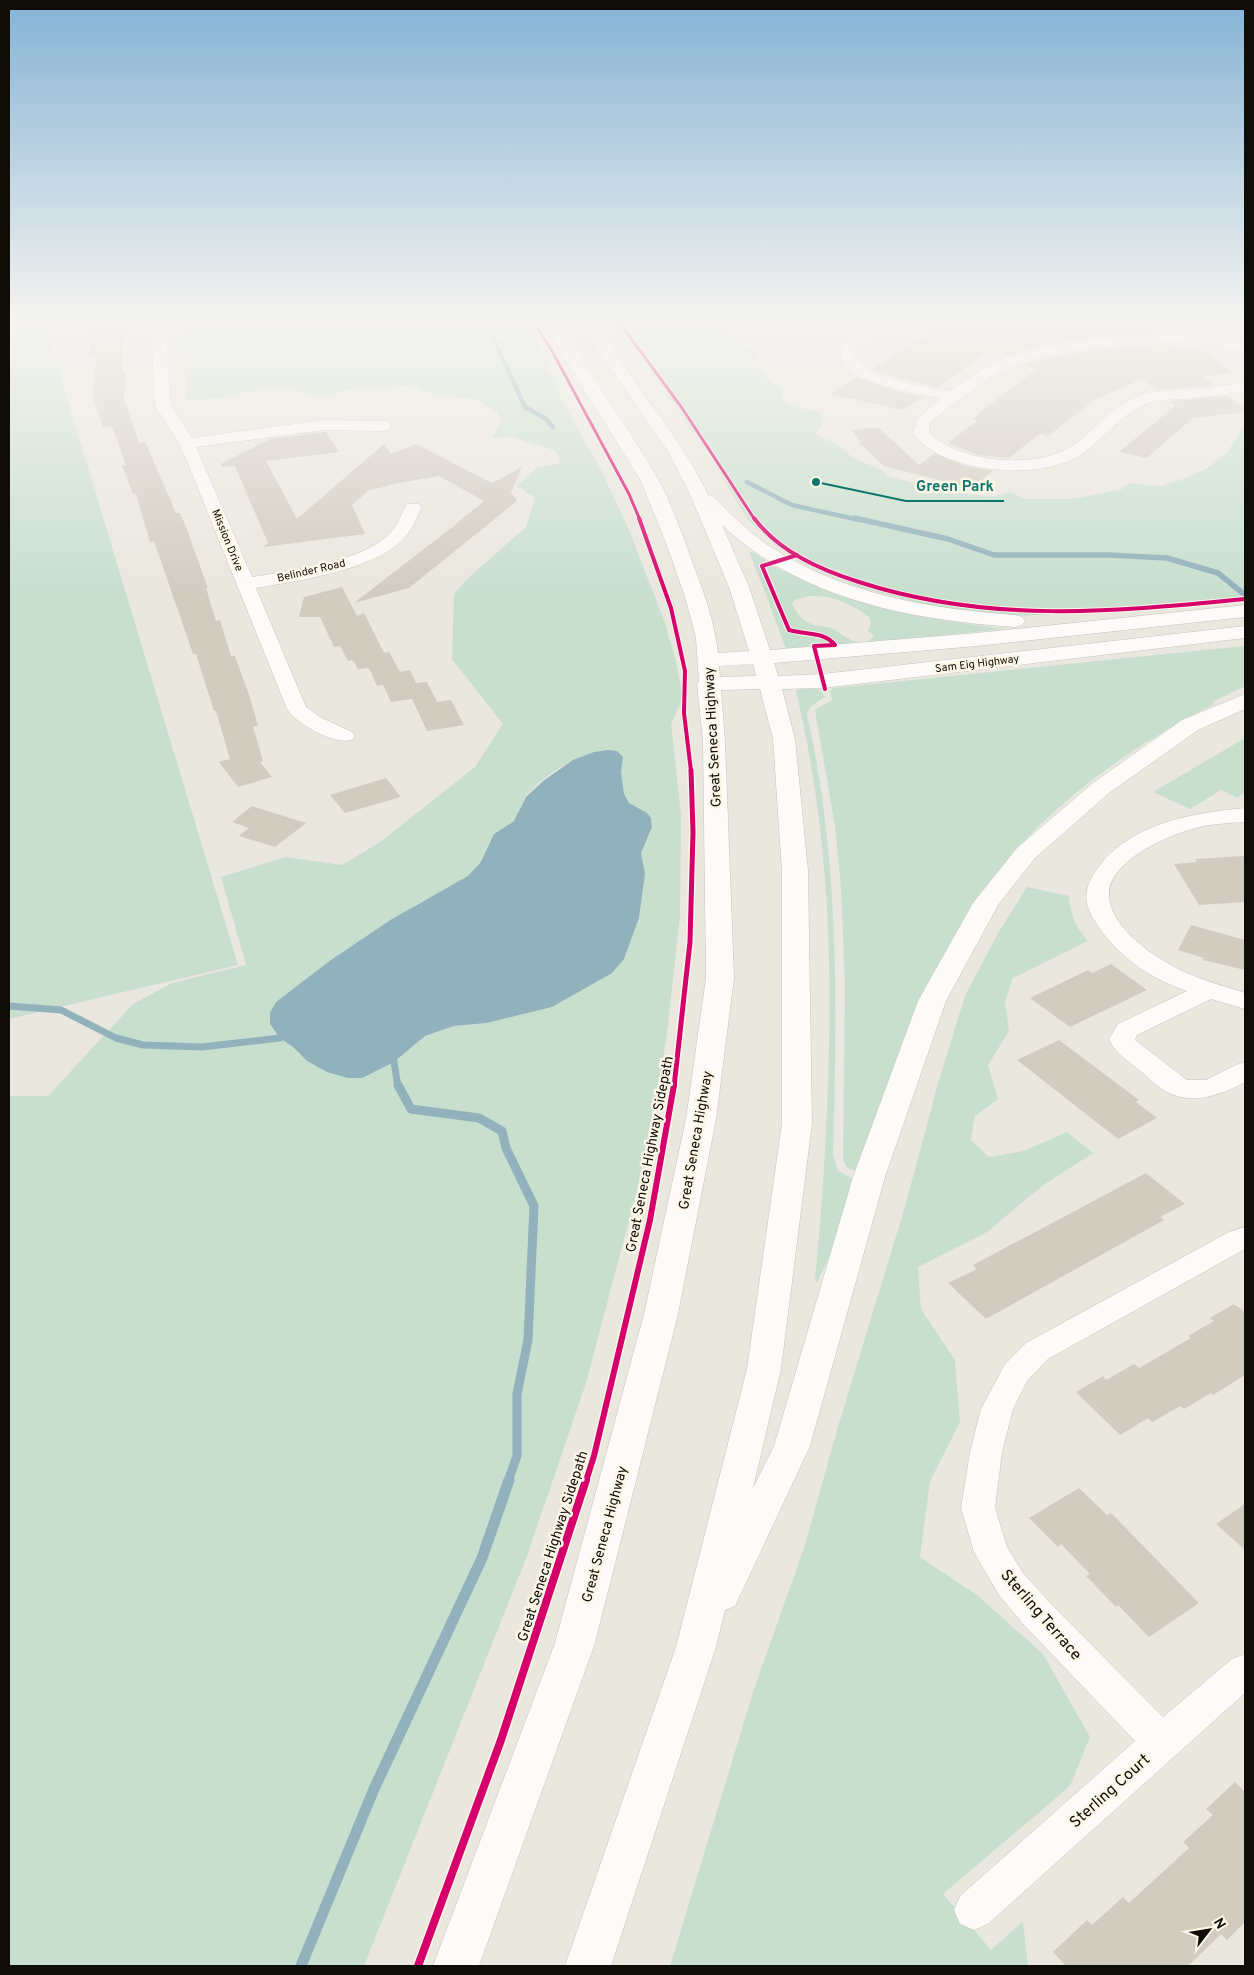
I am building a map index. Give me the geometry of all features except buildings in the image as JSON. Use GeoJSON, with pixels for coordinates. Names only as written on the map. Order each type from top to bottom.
{"type":"FeatureCollection","features":[{"type":"Feature","properties":{"kind":"main road","name":"Great Seneca Highway"},"geometry":{"type":"LineString","coordinates":[[456,1966],[575,1643],[661,1314],[701,1119],[720,978],[714,741],[706,638],[695,597],[675,540],[650,481],[605,410]]}},
{"type":"Feature","properties":{"kind":"main road"},"geometry":{"type":"LineString","coordinates":[[588,1966],[696,1647],[764,1369],[797,1123],[796,871],[784,739],[766,670],[740,587],[698,492],[678,453],[648,410]]}},
{"type":"Feature","properties":{"kind":"main road"},"geometry":{"type":"LineString","coordinates":[[698,492],[743,534],[770,554],[801,571],[858,594],[915,609],[975,619],[1119,624]]}},
{"type":"Feature","properties":{"kind":"main road","name":"Sam Eig Highway"},"geometry":{"type":"LineString","coordinates":[[708,672],[766,670],[1119,624],[1245,611]]}},
{"type":"Feature","properties":{"kind":"main road","name":"Sam Eig Highway"},"geometry":{"type":"LineString","coordinates":[[766,670],[823,681],[1245,632]]}},
{"type":"Feature","properties":{"kind":"main road"},"geometry":{"type":"LineString","coordinates":[[696,1647],[792,1446],[869,1177],[893,1108],[932,1001],[986,903],[1026,854],[1102,788],[1190,725],[1245,701]]}},
{"type":"Feature","properties":{"kind":"street","name":"Mission Drive"},"geometry":{"type":"LineString","coordinates":[[166,410],[187,443],[297,709],[302,716],[345,736]]}},
{"type":"Feature","properties":{"kind":"street"},"geometry":{"type":"LineString","coordinates":[[937,410],[923,421],[921,433],[936,448],[961,458],[992,463],[1024,465],[1055,460],[1072,453],[1128,410]]}},
{"type":"Feature","properties":{"kind":"street"},"geometry":{"type":"LineString","coordinates":[[187,443],[324,425],[384,426]]}},
{"type":"Feature","properties":{"kind":"street","name":"Belinder Road"},"geometry":{"type":"LineString","coordinates":[[246,584],[316,571],[366,555],[390,542],[399,534],[413,508]]}},
{"type":"Feature","properties":{"kind":"street"},"geometry":{"type":"LineString","coordinates":[[1245,815],[1212,818],[1174,826],[1140,841],[1116,859],[1104,874],[1096,891],[1099,906],[1107,920],[1126,944],[1145,960],[1171,975],[1209,990],[1245,1001]]}},
{"type":"Feature","properties":{"kind":"street"},"geometry":{"type":"LineString","coordinates":[[1209,990],[1127,1030],[1122,1039],[1124,1044],[1175,1085],[1185,1089],[1214,1088],[1245,1071]]}},
{"type":"Feature","properties":{"kind":"street","name":"Sterling Terrace"},"geometry":{"type":"LineString","coordinates":[[1162,1743],[1038,1615],[1011,1584],[991,1552],[978,1508],[986,1452],[997,1409],[1016,1373],[1038,1351],[1245,1237]]}},
{"type":"Feature","properties":{"kind":"street","name":"Sterling Court"},"geometry":{"type":"LineString","coordinates":[[974,1910],[1245,1670]]}},
{"type":"Feature","properties":{"kind":"green space"},"geometry":{"type":"Polygon","coordinates":[[[9,410],[71,410],[238,965],[9,1019],[9,410]]]}},
{"type":"Feature","properties":{"kind":"green space"},"geometry":{"type":"Polygon","coordinates":[[[494,410],[567,410],[601,470],[629,530],[665,623],[683,697],[671,724],[681,815],[680,916],[668,1026],[659,1085],[637,1190],[586,1383],[527,1556],[364,1966],[9,1966],[9,1096],[48,1096],[133,1004],[172,983],[246,965],[221,877],[285,857],[342,865],[380,842],[475,767],[503,724],[452,659],[454,594],[467,579],[526,527],[535,498],[517,486],[537,468],[561,463],[556,451],[512,437],[492,438],[501,422],[497,412],[494,410]],[[608,750],[574,760],[543,780],[526,796],[514,820],[495,834],[477,867],[469,876],[450,889],[415,905],[293,1047],[299,1055],[394,1062],[425,1036],[454,1026],[487,1023],[552,1007],[576,993],[624,959],[639,918],[645,874],[641,853],[652,827],[651,818],[647,813],[629,803],[623,794],[621,772],[608,750]]]}},
{"type":"Feature","properties":{"kind":"green space"},"geometry":{"type":"Polygon","coordinates":[[[678,410],[812,410],[821,412],[823,423],[815,434],[837,444],[853,458],[882,470],[887,476],[947,491],[991,497],[1011,492],[1025,499],[1070,499],[1120,490],[1129,483],[1161,486],[1186,478],[1207,468],[1226,454],[1245,425],[1245,597],[1018,616],[957,610],[922,604],[859,587],[799,561],[775,545],[748,520],[707,451],[678,410]]]}},
{"type":"Feature","properties":{"kind":"green space"},"geometry":{"type":"Polygon","coordinates":[[[749,552],[753,552],[766,561],[759,565],[785,630],[796,634],[821,637],[830,643],[808,645],[810,649],[786,649],[749,552]]]}},
{"type":"Feature","properties":{"kind":"green space"},"geometry":{"type":"Polygon","coordinates":[[[770,565],[833,593],[873,605],[927,618],[1004,629],[840,646],[832,637],[799,632],[790,627],[766,566],[770,565]],[[818,596],[795,600],[792,604],[796,612],[806,621],[814,625],[831,628],[859,643],[869,641],[874,636],[868,631],[871,624],[870,618],[863,613],[842,601],[818,596]]]}},
{"type":"Feature","properties":{"kind":"green space"},"geometry":{"type":"Polygon","coordinates":[[[1245,646],[1245,686],[1212,702],[1214,704],[1161,733],[1111,766],[1064,803],[1021,845],[862,1171],[848,1168],[843,1155],[845,986],[841,888],[835,826],[815,710],[832,700],[830,692],[833,688],[1245,646]]]}},
{"type":"Feature","properties":{"kind":"green space"},"geometry":{"type":"Polygon","coordinates":[[[801,689],[819,689],[825,697],[810,707],[807,714],[826,824],[831,879],[835,989],[833,1155],[838,1171],[859,1182],[833,1249],[817,1283],[815,1279],[827,1107],[830,1004],[829,959],[820,824],[806,735],[796,691],[801,689]]]}},
{"type":"Feature","properties":{"kind":"green space"},"geometry":{"type":"Polygon","coordinates":[[[1245,738],[1245,793],[1237,798],[1221,790],[1190,809],[1153,792],[1245,738]]]}},
{"type":"Feature","properties":{"kind":"green space"},"geometry":{"type":"Polygon","coordinates":[[[1027,887],[1069,896],[1074,920],[1088,941],[1013,978],[1005,1001],[1009,1031],[988,1065],[998,1099],[975,1116],[971,1140],[989,1157],[1024,1151],[1067,1132],[1093,1153],[1042,1186],[987,1232],[918,1267],[921,1309],[955,1360],[960,1422],[930,1481],[920,1557],[977,1595],[1043,1654],[1090,1737],[1070,1786],[943,1894],[991,1950],[1023,1921],[1028,1966],[670,1966],[754,1689],[805,1545],[965,996],[998,933],[1027,887]]]}},
{"type":"Feature","properties":{"kind":"water"},"geometry":{"type":"Polygon","coordinates":[[[617,751],[623,757],[621,772],[624,794],[629,803],[647,813],[651,818],[652,827],[641,853],[645,874],[639,918],[624,959],[612,973],[552,1007],[487,1023],[454,1026],[425,1036],[394,1062],[362,1078],[348,1078],[327,1072],[307,1061],[293,1047],[280,1038],[270,1024],[270,1013],[276,1002],[331,960],[392,919],[468,876],[480,863],[494,834],[514,821],[526,797],[543,781],[573,760],[594,752],[617,751]]]}},
{"type":"Feature","properties":{"kind":"waterway"},"geometry":{"type":"LineString","coordinates":[[531,410],[545,418],[553,427]]}},
{"type":"Feature","properties":{"kind":"waterway"},"geometry":{"type":"LineString","coordinates":[[747,482],[792,505],[859,520]]}},
{"type":"Feature","properties":{"kind":"waterway"},"geometry":{"type":"LineString","coordinates":[[854,518],[948,539],[994,555],[1108,555],[1167,558],[1218,573],[1245,595]]}},
{"type":"Feature","properties":{"kind":"waterway"},"geometry":{"type":"LineString","coordinates":[[9,1006],[61,1010],[116,1038],[143,1045],[202,1047],[280,1038]]}},
{"type":"Feature","properties":{"kind":"waterway"},"geometry":{"type":"LineString","coordinates":[[394,1062],[398,1087]]}},
{"type":"Feature","properties":{"kind":"waterway"},"geometry":{"type":"LineString","coordinates":[[398,1085],[411,1109],[479,1118],[502,1131],[506,1148],[534,1206],[528,1340],[517,1394],[517,1456],[508,1481]]}},
{"type":"Feature","properties":{"kind":"waterway"},"geometry":{"type":"LineString","coordinates":[[301,1966],[374,1789],[482,1558],[509,1480]]}},
{"type":"Feature","properties":{"kind":"cycle path","name":"Great Seneca Highway Sidepath"},"geometry":{"type":"LineString","coordinates":[[418,1966],[501,1740],[594,1456],[650,1220],[679,1055],[690,942],[693,832],[691,774],[684,713],[685,671],[671,608],[648,539],[629,494],[584,410]]}},
{"type":"Feature","properties":{"kind":"cycle path"},"geometry":{"type":"LineString","coordinates":[[683,410],[750,513],[767,533],[804,559],[846,578],[894,594],[944,604],[993,610],[1094,611],[1245,599]]}},
{"type":"Feature","properties":{"kind":"cycle path"},"geometry":{"type":"LineString","coordinates":[[797,555],[762,566],[789,630],[820,635],[831,640],[835,645],[814,646],[825,689]]}},
{"type":"Feature","properties":{"kind":"place","name":"Green Park"},"geometry":{"type":"Point","coordinates":[816,482]}}]}
